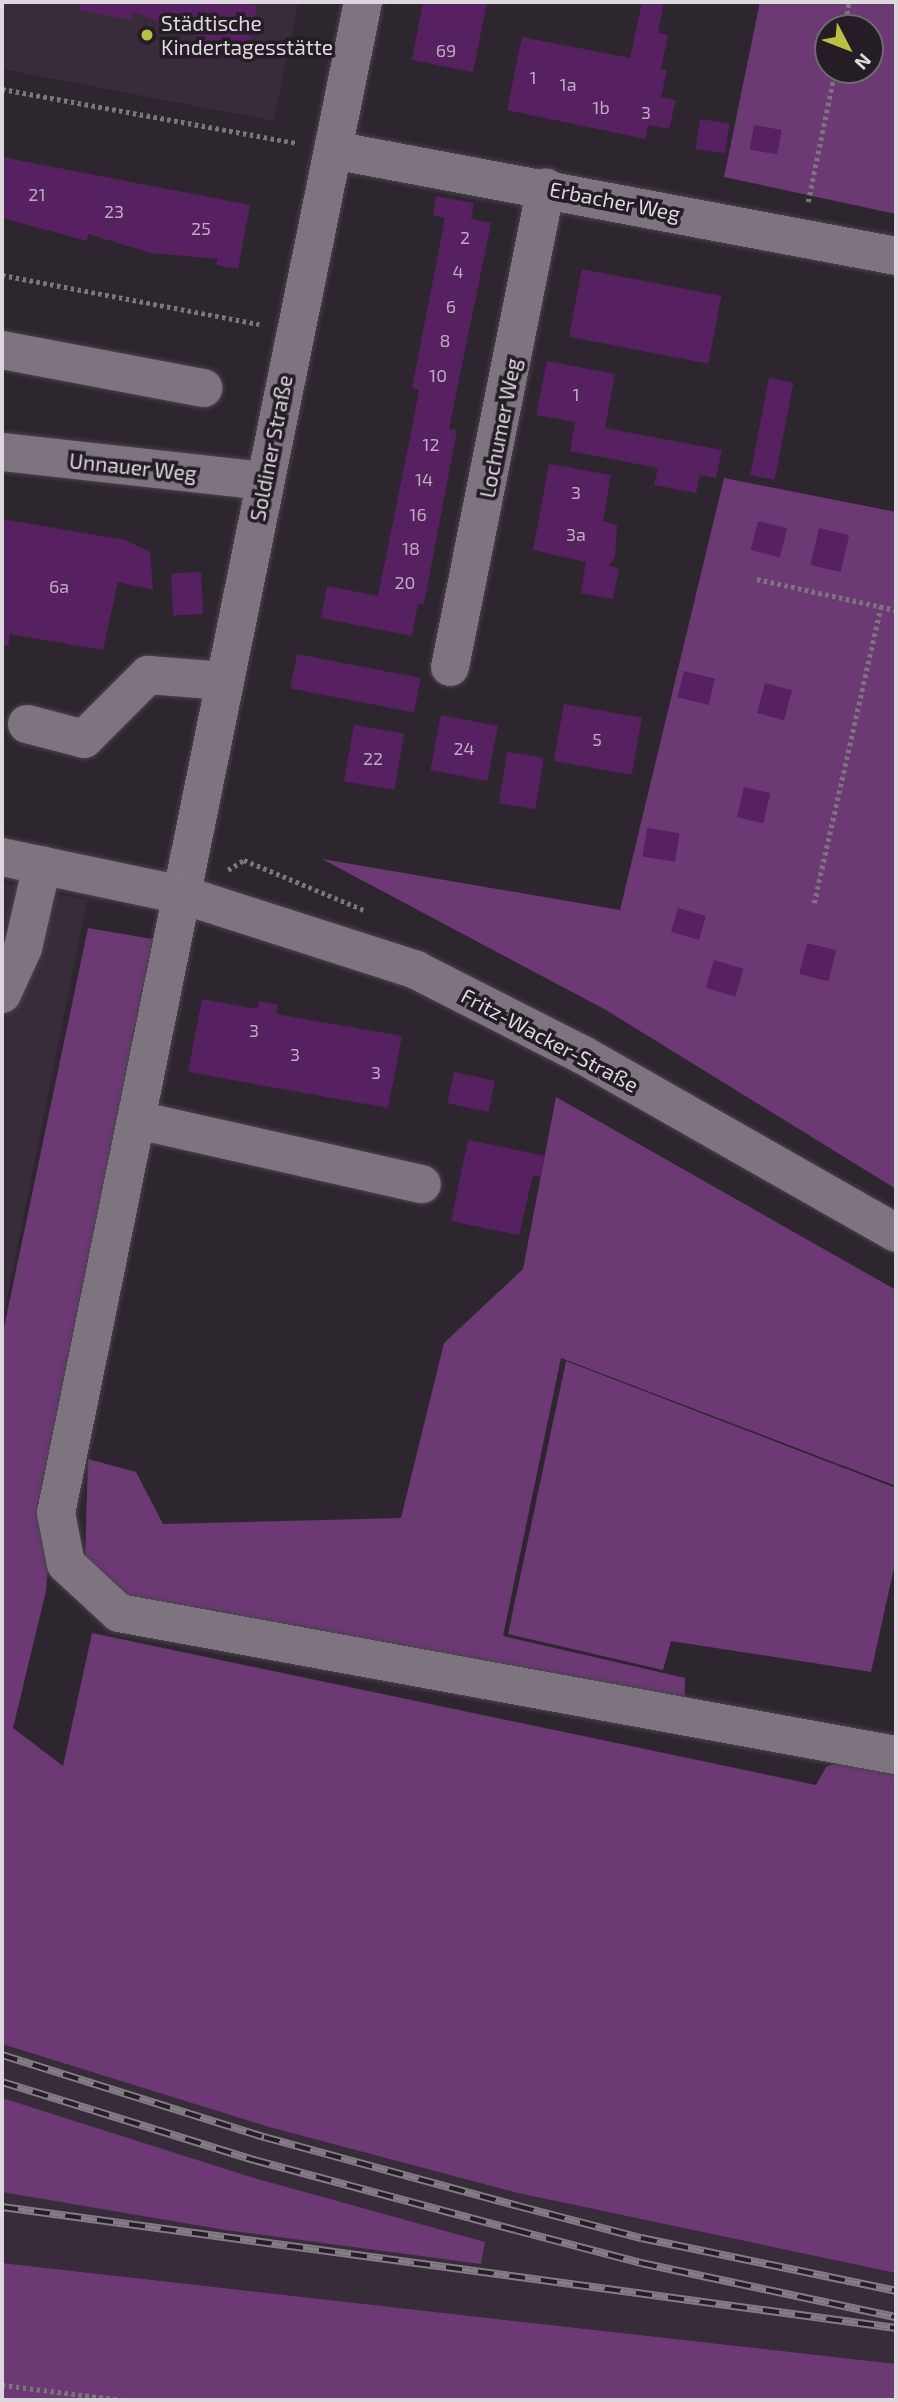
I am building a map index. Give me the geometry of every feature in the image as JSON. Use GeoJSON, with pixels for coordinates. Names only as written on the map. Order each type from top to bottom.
{"type":"FeatureCollection","features":[{"type":"Feature","properties":{"kind":"street","name":"Soldiner Straße"},"geometry":{"type":"LineString","coordinates":[[363,2],[294,330],[183,895],[56,1513],[66,1564],[119,1613],[896,1755]]}},
{"type":"Feature","properties":{"kind":"street","name":"Erbacher Weg"},"geometry":{"type":"LineString","coordinates":[[333,150],[896,256]]}},
{"type":"Feature","properties":{"kind":"street","name":"Lochumer Weg"},"geometry":{"type":"LineString","coordinates":[[450,667],[546,188]]}},
{"type":"Feature","properties":{"kind":"street"},"geometry":{"type":"LineString","coordinates":[[2,350],[203,388]]}},
{"type":"Feature","properties":{"kind":"street","name":"Unnauer Weg"},"geometry":{"type":"LineString","coordinates":[[2,452],[264,481]]}},
{"type":"Feature","properties":{"kind":"street"},"geometry":{"type":"LineString","coordinates":[[27,724],[84,739],[148,675],[225,681]]}},
{"type":"Feature","properties":{"kind":"street"},"geometry":{"type":"LineString","coordinates":[[2,857],[183,895]]}},
{"type":"Feature","properties":{"kind":"street"},"geometry":{"type":"LineString","coordinates":[[2,994],[23,948],[41,865]]}},
{"type":"Feature","properties":{"kind":"street","name":"Fritz-Wacker-Straße"},"geometry":{"type":"LineString","coordinates":[[183,895],[416,970],[583,1055],[896,1233]]}},
{"type":"Feature","properties":{"kind":"street"},"geometry":{"type":"LineString","coordinates":[[137,1120],[422,1184]]}},
{"type":"Feature","properties":{"kind":"path"},"geometry":{"type":"LineString","coordinates":[[800,237],[832,84]]}},
{"type":"Feature","properties":{"kind":"path"},"geometry":{"type":"LineString","coordinates":[[2,89],[333,150]]}},
{"type":"Feature","properties":{"kind":"path"},"geometry":{"type":"LineString","coordinates":[[2,275],[294,330]]}},
{"type":"Feature","properties":{"kind":"path"},"geometry":{"type":"LineString","coordinates":[[757,579],[896,610]]}},
{"type":"Feature","properties":{"kind":"path"},"geometry":{"type":"LineString","coordinates":[[814,902],[881,606]]}},
{"type":"Feature","properties":{"kind":"path"},"geometry":{"type":"LineString","coordinates":[[2,2385],[122,2400]]}},
{"type":"Feature","properties":{"kind":"shaded area","name":"Städtische Kindertagesstätte"},"geometry":{"type":"Polygon","coordinates":[[[2,2],[298,2],[274,121],[2,69],[2,2]]]}},
{"type":"Feature","properties":{"kind":"shaded area"},"geometry":{"type":"Polygon","coordinates":[[[760,2],[896,2],[896,214],[724,177],[760,2]]]}},
{"type":"Feature","properties":{"kind":"shaded area"},"geometry":{"type":"Polygon","coordinates":[[[724,478],[896,512],[896,1189],[606,1010],[322,859],[620,910],[724,478]]]}},
{"type":"Feature","properties":{"kind":"shaded area"},"geometry":{"type":"Polygon","coordinates":[[[2,883],[87,900],[2,1324],[2,883]]]}},
{"type":"Feature","properties":{"kind":"shaded area"},"geometry":{"type":"Polygon","coordinates":[[[88,928],[158,940],[56,1473],[46,1591],[13,1728],[63,1766],[92,1633],[816,1785],[826,1767],[896,1742],[896,2273],[518,2193],[269,2127],[2,2044],[2,1337],[88,928]]]}},
{"type":"Feature","properties":{"kind":"shaded area"},"geometry":{"type":"Polygon","coordinates":[[[556,1097],[896,1290],[896,1486],[561,1358],[503,1636],[685,1678],[684,1711],[126,1601],[85,1559],[88,1459],[136,1472],[163,1524],[401,1518],[444,1343],[523,1269],[556,1097]]]}},
{"type":"Feature","properties":{"kind":"shaded area"},"geometry":{"type":"Polygon","coordinates":[[[566,1361],[896,1488],[896,1559],[871,1672],[671,1641],[663,1670],[508,1634],[566,1361]]]}},
{"type":"Feature","properties":{"kind":"shaded area"},"geometry":{"type":"Polygon","coordinates":[[[2,2044],[269,2127],[518,2193],[896,2273],[896,2364],[2,2263],[2,2044]]]}},
{"type":"Feature","properties":{"kind":"shaded area"},"geometry":{"type":"Polygon","coordinates":[[[2,2098],[254,2178],[485,2242],[481,2264],[225,2230],[2,2192],[2,2098]]]}},
{"type":"Feature","properties":{"kind":"shaded area"},"geometry":{"type":"Polygon","coordinates":[[[2,2263],[896,2364],[896,2400],[2,2400],[2,2263]]]}},
{"type":"Feature","properties":{"kind":"building"},"geometry":{"type":"Polygon","coordinates":[[[81,2],[244,2],[257,7],[248,53],[194,43],[198,25],[172,20],[171,27],[134,12],[131,20],[79,10],[81,2]]]}},
{"type":"Feature","properties":{"kind":"building"},"geometry":{"type":"Polygon","coordinates":[[[423,2],[487,2],[473,72],[412,60],[423,2]]]}},
{"type":"Feature","properties":{"kind":"building"},"geometry":{"type":"Polygon","coordinates":[[[642,2],[664,2],[658,33],[668,35],[661,69],[667,70],[661,97],[676,100],[669,129],[648,125],[646,139],[507,110],[522,37],[630,58],[642,2]]]}},
{"type":"Feature","properties":{"kind":"building"},"geometry":{"type":"Polygon","coordinates":[[[700,119],[730,124],[725,153],[695,149],[700,119]]]}},
{"type":"Feature","properties":{"kind":"building"},"geometry":{"type":"Polygon","coordinates":[[[754,125],[782,130],[777,154],[750,150],[754,125]]]}},
{"type":"Feature","properties":{"kind":"building"},"geometry":{"type":"Polygon","coordinates":[[[2,157],[250,205],[238,269],[216,265],[218,259],[151,253],[88,234],[87,241],[2,218],[2,157]]]}},
{"type":"Feature","properties":{"kind":"building"},"geometry":{"type":"Polygon","coordinates":[[[436,196],[474,203],[471,219],[491,223],[449,429],[457,430],[424,604],[418,604],[412,636],[321,618],[327,586],[378,596],[419,390],[412,388],[445,218],[433,215],[436,196]]]}},
{"type":"Feature","properties":{"kind":"building"},"geometry":{"type":"Polygon","coordinates":[[[582,269],[721,296],[708,364],[569,337],[582,269]]]}},
{"type":"Feature","properties":{"kind":"building"},"geometry":{"type":"Polygon","coordinates":[[[547,361],[615,374],[605,428],[722,450],[716,478],[700,475],[696,493],[654,485],[658,468],[570,451],[575,422],[536,415],[547,361]]]}},
{"type":"Feature","properties":{"kind":"building"},"geometry":{"type":"Polygon","coordinates":[[[769,378],[794,383],[775,480],[750,475],[769,378]]]}},
{"type":"Feature","properties":{"kind":"building"},"geometry":{"type":"Polygon","coordinates":[[[549,464],[611,475],[603,521],[617,525],[615,557],[608,566],[619,568],[613,599],[581,593],[586,562],[533,550],[549,464]]]}},
{"type":"Feature","properties":{"kind":"building"},"geometry":{"type":"Polygon","coordinates":[[[2,519],[125,540],[150,552],[153,590],[118,582],[103,650],[10,634],[8,646],[2,645],[2,519]]]}},
{"type":"Feature","properties":{"kind":"building"},"geometry":{"type":"Polygon","coordinates":[[[758,521],[787,528],[780,557],[751,550],[758,521]]]}},
{"type":"Feature","properties":{"kind":"building"},"geometry":{"type":"Polygon","coordinates":[[[819,528],[849,535],[841,572],[810,565],[819,528]]]}},
{"type":"Feature","properties":{"kind":"building"},"geometry":{"type":"Polygon","coordinates":[[[201,572],[203,614],[173,616],[171,574],[201,572]]]}},
{"type":"Feature","properties":{"kind":"building"},"geometry":{"type":"Polygon","coordinates":[[[297,654],[421,678],[414,712],[290,688],[297,654]]]}},
{"type":"Feature","properties":{"kind":"building"},"geometry":{"type":"Polygon","coordinates":[[[684,671],[715,679],[709,705],[677,697],[684,671]]]}},
{"type":"Feature","properties":{"kind":"building"},"geometry":{"type":"Polygon","coordinates":[[[765,683],[792,690],[784,720],[757,713],[765,683]]]}},
{"type":"Feature","properties":{"kind":"building"},"geometry":{"type":"Polygon","coordinates":[[[564,704],[642,718],[632,775],[554,761],[564,704]]]}},
{"type":"Feature","properties":{"kind":"building"},"geometry":{"type":"Polygon","coordinates":[[[441,715],[498,726],[487,781],[430,770],[441,715]]]}},
{"type":"Feature","properties":{"kind":"building"},"geometry":{"type":"Polygon","coordinates":[[[354,725],[404,734],[394,790],[344,781],[354,725]]]}},
{"type":"Feature","properties":{"kind":"building"},"geometry":{"type":"Polygon","coordinates":[[[507,752],[544,758],[535,809],[499,803],[507,752]]]}},
{"type":"Feature","properties":{"kind":"building"},"geometry":{"type":"Polygon","coordinates":[[[744,787],[770,793],[763,823],[737,817],[744,787]]]}},
{"type":"Feature","properties":{"kind":"building"},"geometry":{"type":"Polygon","coordinates":[[[647,828],[680,833],[675,862],[642,857],[647,828]]]}},
{"type":"Feature","properties":{"kind":"building"},"geometry":{"type":"Polygon","coordinates":[[[678,908],[706,916],[699,940],[671,932],[678,908]]]}},
{"type":"Feature","properties":{"kind":"building"},"geometry":{"type":"Polygon","coordinates":[[[807,943],[836,950],[828,981],[799,974],[807,943]]]}},
{"type":"Feature","properties":{"kind":"building"},"geometry":{"type":"Polygon","coordinates":[[[714,960],[744,969],[735,997],[706,988],[714,960]]]}},
{"type":"Feature","properties":{"kind":"building"},"geometry":{"type":"Polygon","coordinates":[[[202,999],[258,1009],[259,1001],[278,1005],[276,1014],[402,1036],[388,1108],[188,1072],[202,999]]]}},
{"type":"Feature","properties":{"kind":"building"},"geometry":{"type":"Polygon","coordinates":[[[454,1072],[495,1081],[488,1112],[447,1103],[454,1072]]]}},
{"type":"Feature","properties":{"kind":"building"},"geometry":{"type":"Polygon","coordinates":[[[468,1140],[545,1156],[540,1177],[533,1175],[519,1235],[451,1221],[468,1140]]]}},
{"type":"Feature","properties":{"kind":"railway"},"geometry":{"type":"LineString","coordinates":[[2,2055],[264,2137],[518,2206],[641,2238],[896,2291]]}},
{"type":"Feature","properties":{"kind":"railway"},"geometry":{"type":"LineString","coordinates":[[2,2082],[254,2160],[515,2230],[641,2263],[896,2317]]}},
{"type":"Feature","properties":{"kind":"railway"},"geometry":{"type":"LineString","coordinates":[[2,2207],[896,2328]]}},
{"type":"Feature","properties":{"kind":"place","name":"Städtische Kindertagesstätte"},"geometry":{"type":"Point","coordinates":[147,35]}}]}
